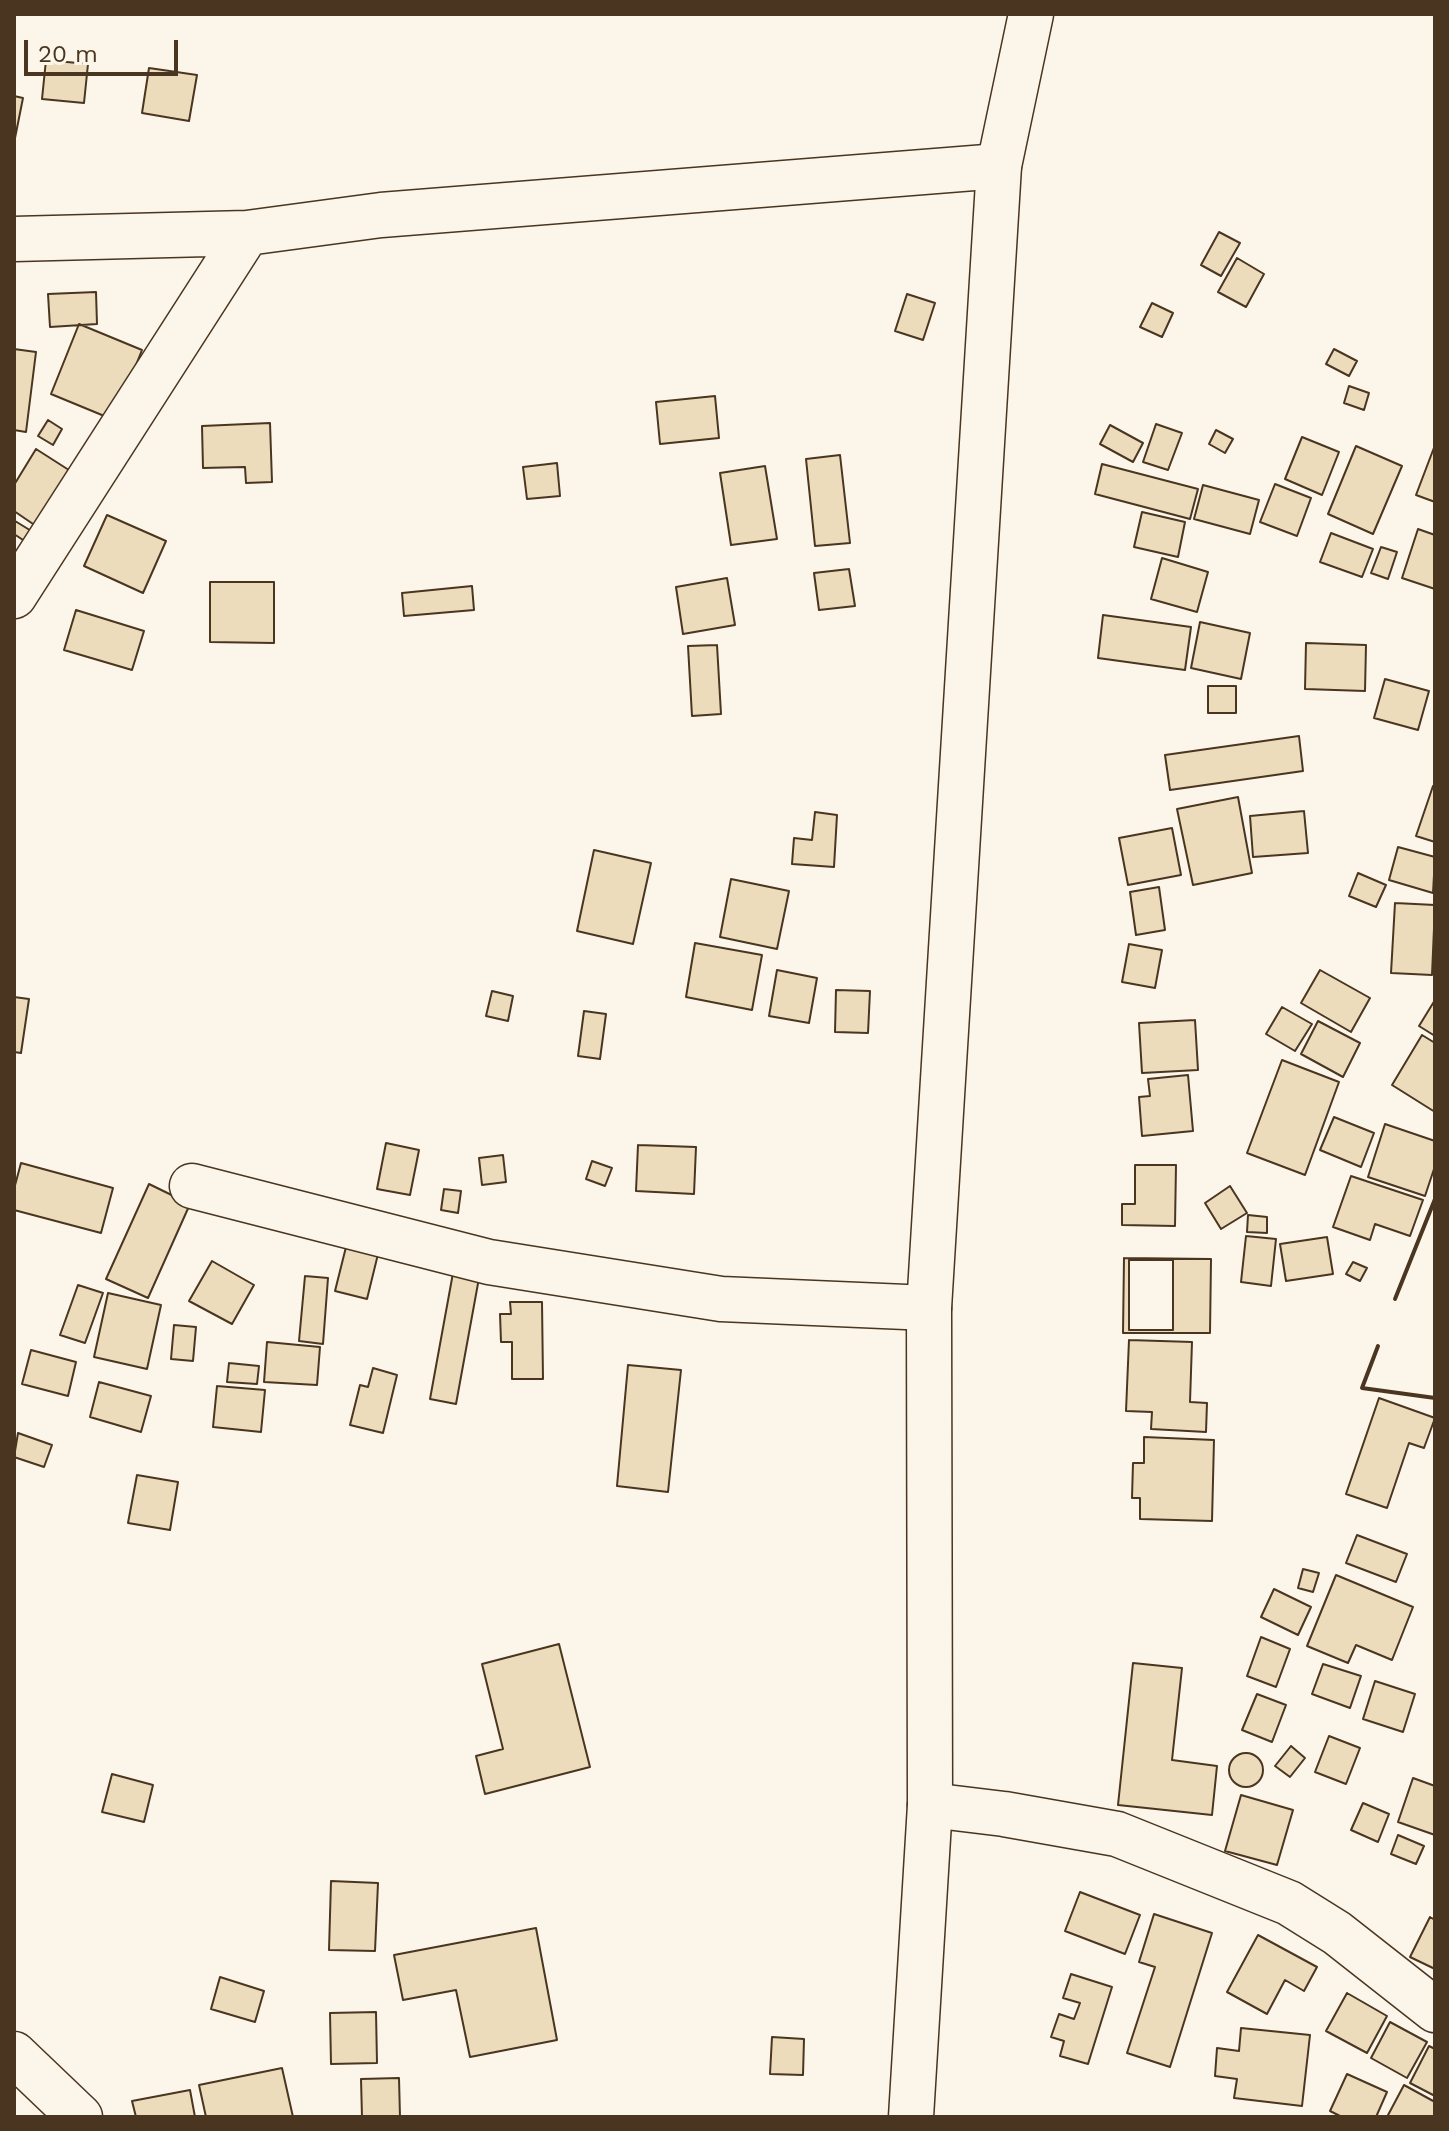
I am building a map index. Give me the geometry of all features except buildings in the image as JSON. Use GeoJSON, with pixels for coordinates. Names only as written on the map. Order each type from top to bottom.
{"type":"FeatureCollection","features":[{"type":"Feature","properties":{"kind":"street"},"geometry":{"type":"LineString","coordinates":[[911,2117],[930,1805],[929,1308],[999,166],[1031,14]]}},
{"type":"Feature","properties":{"kind":"street"},"geometry":{"type":"LineString","coordinates":[[14,239],[247,233],[381,215],[999,166]]}},
{"type":"Feature","properties":{"kind":"street"},"geometry":{"type":"LineString","coordinates":[[14,596],[247,233]]}},
{"type":"Feature","properties":{"kind":"street"},"geometry":{"type":"LineString","coordinates":[[192,1186],[489,1262],[721,1299],[929,1308]]}},
{"type":"Feature","properties":{"kind":"street"},"geometry":{"type":"LineString","coordinates":[[930,1805],[1004,1814],[1117,1834],[1289,1903],[1337,1933],[1435,2010]]}},
{"type":"Feature","properties":{"kind":"street"},"geometry":{"type":"LineString","coordinates":[[14,2054],[80,2117]]}},
{"type":"Feature","properties":{"kind":"wall"},"geometry":{"type":"LineString","coordinates":[[1395,1299],[1435,1199]]}},
{"type":"Feature","properties":{"kind":"wall"},"geometry":{"type":"LineString","coordinates":[[1378,1346],[1362,1388],[1435,1398]]}}]}
